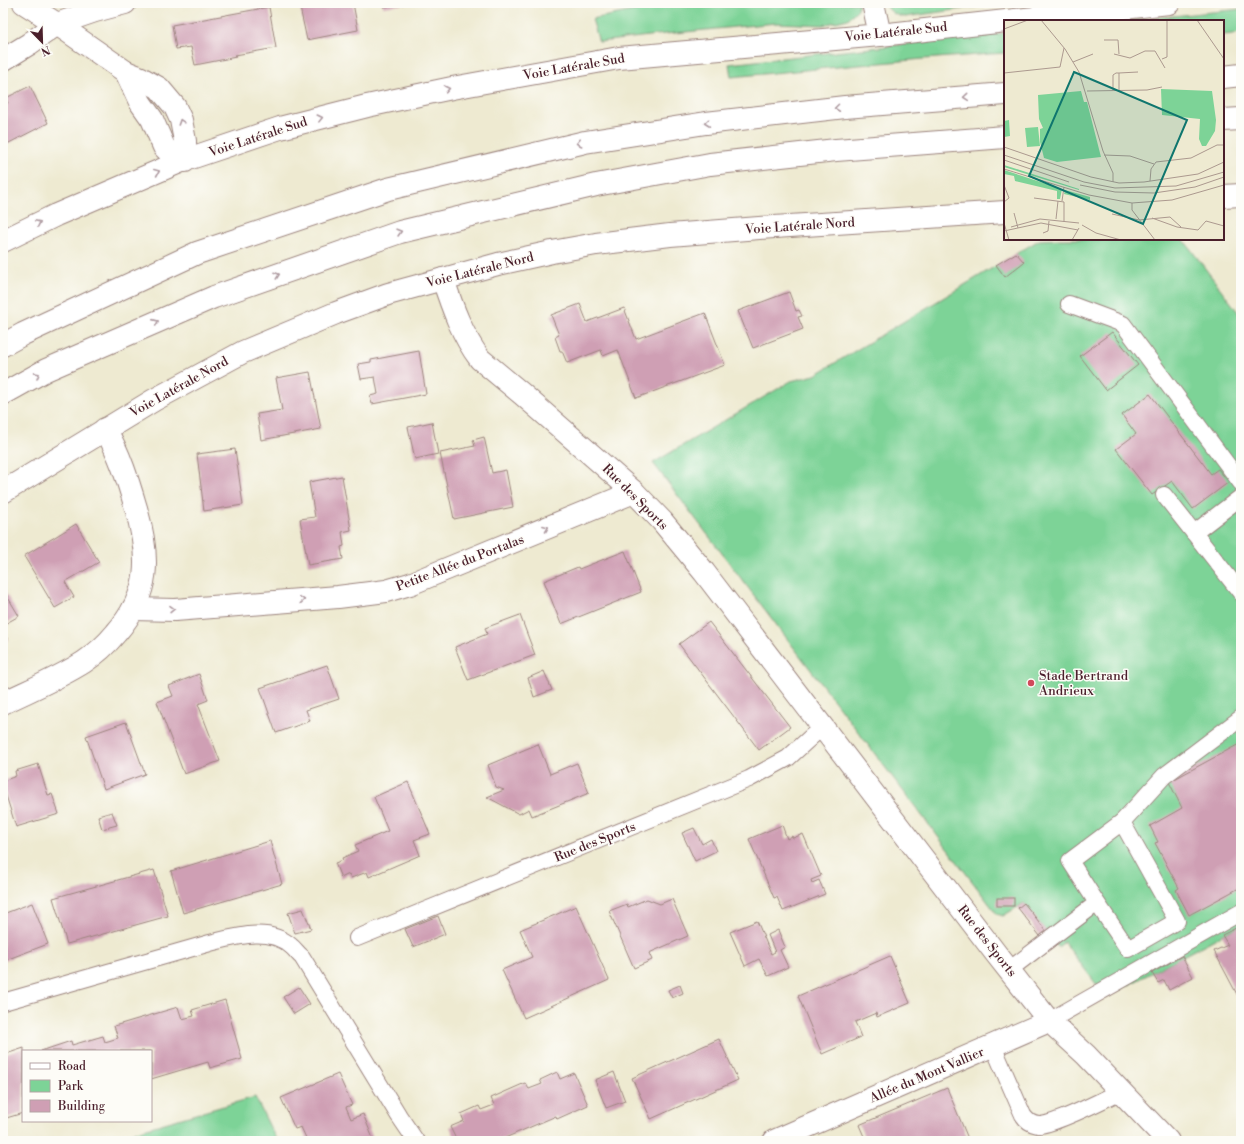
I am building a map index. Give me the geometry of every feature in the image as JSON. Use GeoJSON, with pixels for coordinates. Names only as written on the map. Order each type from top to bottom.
{"type":"FeatureCollection","features":[{"type":"Feature","properties":{"kind":"main road"},"geometry":{"type":"LineString","coordinates":[[24,3],[126,72],[140,102],[152,119],[164,147],[171,154],[183,161]]}},
{"type":"Feature","properties":{"kind":"main road"},"geometry":{"type":"LineString","coordinates":[[3,60],[57,24],[95,11],[125,3]]}},
{"type":"Feature","properties":{"kind":"main road"},"geometry":{"type":"LineString","coordinates":[[873,3],[880,35]]}},
{"type":"Feature","properties":{"kind":"main road","name":"Voie Latérale Sud"},"geometry":{"type":"LineString","coordinates":[[1015,20],[1169,3]]}},
{"type":"Feature","properties":{"kind":"main road","name":"Voie Latérale Sud"},"geometry":{"type":"LineString","coordinates":[[3,240],[56,215],[183,161],[280,128],[367,106],[452,88],[611,59],[880,35],[1004,21]]}},
{"type":"Feature","properties":{"kind":"main road"},"geometry":{"type":"LineString","coordinates":[[1224,76],[1241,75]]}},
{"type":"Feature","properties":{"kind":"main road"},"geometry":{"type":"LineString","coordinates":[[3,345],[197,253],[388,189],[585,142],[691,125],[845,107],[1004,94]]}},
{"type":"Feature","properties":{"kind":"main road"},"geometry":{"type":"LineString","coordinates":[[1224,120],[1241,119]]}},
{"type":"Feature","properties":{"kind":"main road"},"geometry":{"type":"LineString","coordinates":[[3,394],[46,370],[214,297],[400,232],[596,185],[710,164],[836,150],[1004,137]]}},
{"type":"Feature","properties":{"kind":"main road"},"geometry":{"type":"LineString","coordinates":[[1224,196],[1241,194]]}},
{"type":"Feature","properties":{"kind":"main road","name":"Voie Latérale Nord"},"geometry":{"type":"LineString","coordinates":[[3,492],[154,400],[243,352],[336,313],[388,294],[442,278],[552,252],[596,244],[760,228],[1004,212]]}},
{"type":"Feature","properties":{"kind":"main road","name":"Rue des Sports"},"geometry":{"type":"LineString","coordinates":[[442,278],[456,317],[472,348],[480,359],[634,492],[662,521],[704,572],[1049,1021],[1086,1055],[1168,1141]]}},
{"type":"Feature","properties":{"kind":"main road"},"geometry":{"type":"LineString","coordinates":[[3,704],[73,668],[97,652],[121,628],[134,609],[142,590],[146,560],[143,537],[126,473],[105,429]]}},
{"type":"Feature","properties":{"kind":"main road","name":"Petite Allée du Portalas"},"geometry":{"type":"LineString","coordinates":[[134,609],[175,610],[338,597],[386,591],[417,581],[634,492]]}},
{"type":"Feature","properties":{"kind":"main road","name":"Allée du Mont Vallier"},"geometry":{"type":"LineString","coordinates":[[774,1141],[807,1135],[993,1046],[1049,1021]]}},
{"type":"Feature","properties":{"kind":"lane"},"geometry":{"type":"LineString","coordinates":[[1069,304],[1122,324],[1241,483]]}},
{"type":"Feature","properties":{"kind":"lane"},"geometry":{"type":"LineString","coordinates":[[1164,495],[1241,593]]}},
{"type":"Feature","properties":{"kind":"lane"},"geometry":{"type":"LineString","coordinates":[[1194,533],[1241,497]]}},
{"type":"Feature","properties":{"kind":"lane"},"geometry":{"type":"LineString","coordinates":[[1122,822],[1177,921],[1128,950],[1070,862],[1122,822],[1164,776],[1241,718]]}},
{"type":"Feature","properties":{"kind":"lane","name":"Rue des Sports"},"geometry":{"type":"LineString","coordinates":[[357,938],[749,779],[788,758],[822,727]]}},
{"type":"Feature","properties":{"kind":"lane"},"geometry":{"type":"LineString","coordinates":[[1009,970],[1097,903]]}},
{"type":"Feature","properties":{"kind":"lane"},"geometry":{"type":"LineString","coordinates":[[1049,1021],[1241,912]]}},
{"type":"Feature","properties":{"kind":"lane"},"geometry":{"type":"LineString","coordinates":[[3,1002],[210,943],[241,936],[260,934],[279,939],[290,945],[302,957],[399,1116],[416,1141]]}},
{"type":"Feature","properties":{"kind":"lane"},"geometry":{"type":"LineString","coordinates":[[993,1046],[1023,1115],[1033,1124],[1038,1125],[1054,1122],[1121,1091]]}},
{"type":"Feature","properties":{"kind":"green space"},"geometry":{"type":"Polygon","coordinates":[[[674,3],[859,3],[858,9],[848,19],[823,25],[776,23],[599,42],[592,19],[674,3]]]}},
{"type":"Feature","properties":{"kind":"green space"},"geometry":{"type":"Polygon","coordinates":[[[885,3],[1003,3],[905,17],[893,13],[885,3]]]}},
{"type":"Feature","properties":{"kind":"green space"},"geometry":{"type":"Polygon","coordinates":[[[1241,9],[1241,33],[1224,35],[1224,20],[1134,20],[1241,9]]]}},
{"type":"Feature","properties":{"kind":"green space"},"geometry":{"type":"Polygon","coordinates":[[[1004,33],[1004,53],[731,77],[729,64],[1004,33]]]}},
{"type":"Feature","properties":{"kind":"green space","name":"Stade Bertrand Andrieux"},"geometry":{"type":"Polygon","coordinates":[[[1039,240],[1184,240],[1241,316],[1241,925],[1106,997],[1064,942],[1058,947],[1024,903],[1003,916],[997,914],[653,463],[791,381],[815,375],[1039,240]]]}},
{"type":"Feature","properties":{"kind":"green space"},"geometry":{"type":"Polygon","coordinates":[[[255,1097],[277,1141],[102,1141],[255,1097]]]}},
{"type":"Feature","properties":{"kind":"building"},"geometry":{"type":"Polygon","coordinates":[[[299,3],[353,3],[358,30],[307,40],[299,3]]]}},
{"type":"Feature","properties":{"kind":"building"},"geometry":{"type":"Polygon","coordinates":[[[383,3],[408,3],[408,4],[383,7],[383,3]]]}},
{"type":"Feature","properties":{"kind":"building"},"geometry":{"type":"Polygon","coordinates":[[[269,7],[276,48],[235,55],[236,57],[195,65],[191,47],[176,49],[172,25],[269,7]]]}},
{"type":"Feature","properties":{"kind":"building"},"geometry":{"type":"Polygon","coordinates":[[[30,86],[48,123],[3,146],[3,106],[8,103],[6,98],[30,86]]]}},
{"type":"Feature","properties":{"kind":"building"},"geometry":{"type":"Polygon","coordinates":[[[1016,253],[1024,262],[1005,277],[996,265],[1016,253]]]}},
{"type":"Feature","properties":{"kind":"building"},"geometry":{"type":"Polygon","coordinates":[[[789,292],[796,311],[799,310],[802,316],[798,317],[803,329],[753,348],[738,311],[789,292]]]}},
{"type":"Feature","properties":{"kind":"building"},"geometry":{"type":"Polygon","coordinates":[[[580,304],[587,322],[624,308],[636,339],[705,313],[725,365],[636,398],[618,350],[603,356],[601,350],[567,363],[562,351],[560,351],[555,337],[559,335],[551,315],[580,304]]]}},
{"type":"Feature","properties":{"kind":"building"},"geometry":{"type":"Polygon","coordinates":[[[1112,332],[1138,365],[1106,390],[1080,356],[1112,332]]]}},
{"type":"Feature","properties":{"kind":"building"},"geometry":{"type":"Polygon","coordinates":[[[419,351],[426,394],[372,404],[370,396],[378,394],[375,377],[361,379],[358,364],[371,362],[371,360],[419,351]]]}},
{"type":"Feature","properties":{"kind":"building"},"geometry":{"type":"Polygon","coordinates":[[[310,372],[321,429],[261,440],[257,414],[282,410],[276,378],[310,372]]]}},
{"type":"Feature","properties":{"kind":"building"},"geometry":{"type":"Polygon","coordinates":[[[1150,394],[1211,474],[1218,469],[1229,482],[1193,509],[1172,481],[1152,495],[1116,449],[1136,434],[1122,415],[1150,394]]]}},
{"type":"Feature","properties":{"kind":"building"},"geometry":{"type":"Polygon","coordinates":[[[432,422],[438,454],[415,459],[408,427],[432,422]]]}},
{"type":"Feature","properties":{"kind":"building"},"geometry":{"type":"Polygon","coordinates":[[[484,437],[492,473],[506,470],[513,507],[454,519],[440,453],[475,446],[473,440],[484,437]]]}},
{"type":"Feature","properties":{"kind":"building"},"geometry":{"type":"Polygon","coordinates":[[[235,449],[243,505],[204,511],[197,454],[235,449]]]}},
{"type":"Feature","properties":{"kind":"building"},"geometry":{"type":"Polygon","coordinates":[[[342,476],[351,530],[342,532],[344,546],[341,547],[343,559],[308,565],[300,519],[315,517],[309,482],[342,476]]]}},
{"type":"Feature","properties":{"kind":"building"},"geometry":{"type":"Polygon","coordinates":[[[76,524],[99,562],[65,582],[74,597],[55,608],[24,556],[76,524]]]}},
{"type":"Feature","properties":{"kind":"building"},"geometry":{"type":"Polygon","coordinates":[[[625,551],[641,592],[561,624],[544,581],[578,567],[579,569],[625,551]]]}},
{"type":"Feature","properties":{"kind":"building"},"geometry":{"type":"Polygon","coordinates":[[[3,589],[19,616],[3,625],[3,589]]]}},
{"type":"Feature","properties":{"kind":"building"},"geometry":{"type":"Polygon","coordinates":[[[520,615],[535,655],[468,680],[455,647],[487,634],[485,628],[520,615]]]}},
{"type":"Feature","properties":{"kind":"building"},"geometry":{"type":"Polygon","coordinates":[[[709,622],[790,727],[759,750],[679,644],[709,622]]]}},
{"type":"Feature","properties":{"kind":"building"},"geometry":{"type":"Polygon","coordinates":[[[3,631],[8,640],[3,643],[3,631]]]}},
{"type":"Feature","properties":{"kind":"building"},"geometry":{"type":"Polygon","coordinates":[[[327,665],[339,699],[306,710],[310,721],[276,733],[260,688],[327,665]]]}},
{"type":"Feature","properties":{"kind":"building"},"geometry":{"type":"Polygon","coordinates":[[[544,671],[552,690],[534,697],[528,678],[544,671]]]}},
{"type":"Feature","properties":{"kind":"building"},"geometry":{"type":"Polygon","coordinates":[[[199,674],[208,700],[198,704],[220,761],[184,774],[157,702],[173,696],[169,686],[199,674]]]}},
{"type":"Feature","properties":{"kind":"building"},"geometry":{"type":"Polygon","coordinates":[[[126,722],[145,774],[104,789],[86,736],[126,722]]]}},
{"type":"Feature","properties":{"kind":"building"},"geometry":{"type":"Polygon","coordinates":[[[1241,743],[1241,887],[1189,915],[1176,890],[1179,888],[1155,843],[1158,842],[1150,826],[1182,808],[1169,782],[1241,743]]]}},
{"type":"Feature","properties":{"kind":"building"},"geometry":{"type":"Polygon","coordinates":[[[538,744],[550,774],[577,763],[589,793],[532,816],[529,809],[519,814],[487,797],[504,790],[496,787],[488,765],[538,744]]]}},
{"type":"Feature","properties":{"kind":"building"},"geometry":{"type":"Polygon","coordinates":[[[38,764],[48,795],[52,794],[59,814],[16,827],[3,786],[3,781],[16,776],[15,771],[38,764]]]}},
{"type":"Feature","properties":{"kind":"building"},"geometry":{"type":"Polygon","coordinates":[[[408,782],[430,834],[414,840],[420,855],[369,877],[367,872],[351,878],[349,874],[341,878],[335,863],[358,851],[355,845],[388,831],[374,797],[408,782]]]}},
{"type":"Feature","properties":{"kind":"building"},"geometry":{"type":"Polygon","coordinates":[[[112,812],[117,825],[102,829],[98,816],[112,812]]]}},
{"type":"Feature","properties":{"kind":"building"},"geometry":{"type":"Polygon","coordinates":[[[782,825],[787,839],[792,836],[793,838],[803,834],[821,876],[811,880],[812,883],[819,880],[825,894],[783,911],[777,897],[774,898],[749,839],[782,825]]]}},
{"type":"Feature","properties":{"kind":"building"},"geometry":{"type":"Polygon","coordinates":[[[694,828],[702,844],[711,839],[716,851],[695,861],[682,833],[694,828]]]}},
{"type":"Feature","properties":{"kind":"building"},"geometry":{"type":"Polygon","coordinates":[[[270,841],[282,884],[183,913],[171,871],[270,841]]]}},
{"type":"Feature","properties":{"kind":"building"},"geometry":{"type":"Polygon","coordinates":[[[154,870],[168,916],[67,944],[53,898],[154,870]]]}},
{"type":"Feature","properties":{"kind":"building"},"geometry":{"type":"Polygon","coordinates":[[[997,898],[1014,898],[1014,906],[997,906],[997,898]]]}},
{"type":"Feature","properties":{"kind":"building"},"geometry":{"type":"Polygon","coordinates":[[[647,899],[660,904],[672,899],[688,936],[649,953],[652,960],[634,968],[609,911],[627,904],[628,907],[647,899]]]}},
{"type":"Feature","properties":{"kind":"building"},"geometry":{"type":"Polygon","coordinates":[[[32,903],[48,944],[3,961],[3,914],[32,903]]]}},
{"type":"Feature","properties":{"kind":"building"},"geometry":{"type":"Polygon","coordinates":[[[1024,903],[1047,932],[1040,936],[1018,908],[1024,903]]]}},
{"type":"Feature","properties":{"kind":"building"},"geometry":{"type":"Polygon","coordinates":[[[576,906],[609,980],[524,1018],[502,970],[532,957],[520,930],[576,906]]]}},
{"type":"Feature","properties":{"kind":"building"},"geometry":{"type":"Polygon","coordinates":[[[303,909],[311,929],[295,933],[288,913],[303,909]]]}},
{"type":"Feature","properties":{"kind":"building"},"geometry":{"type":"Polygon","coordinates":[[[438,916],[445,934],[413,947],[405,929],[438,916]]]}},
{"type":"Feature","properties":{"kind":"building"},"geometry":{"type":"Polygon","coordinates":[[[757,921],[771,954],[775,952],[768,935],[778,930],[785,947],[780,950],[788,967],[768,976],[759,959],[745,966],[730,932],[757,921]]]}},
{"type":"Feature","properties":{"kind":"building"},"geometry":{"type":"Polygon","coordinates":[[[1240,926],[1241,1002],[1214,951],[1228,945],[1222,935],[1240,926]]]}},
{"type":"Feature","properties":{"kind":"building"},"geometry":{"type":"Polygon","coordinates":[[[890,956],[910,1003],[877,1017],[876,1013],[855,1022],[861,1037],[822,1054],[798,996],[890,956]]]}},
{"type":"Feature","properties":{"kind":"building"},"geometry":{"type":"Polygon","coordinates":[[[1182,956],[1193,977],[1169,990],[1164,980],[1158,983],[1152,973],[1182,956]]]}},
{"type":"Feature","properties":{"kind":"building"},"geometry":{"type":"Polygon","coordinates":[[[680,985],[683,993],[672,998],[668,990],[680,985]]]}},
{"type":"Feature","properties":{"kind":"building"},"geometry":{"type":"Polygon","coordinates":[[[299,987],[310,1004],[294,1014],[283,997],[299,987]]]}},
{"type":"Feature","properties":{"kind":"building"},"geometry":{"type":"Polygon","coordinates":[[[225,1000],[242,1059],[210,1068],[208,1062],[152,1079],[152,1050],[44,1050],[71,1041],[72,1045],[103,1036],[105,1042],[118,1038],[114,1026],[178,1007],[182,1019],[194,1016],[192,1010],[225,1000]]]}},
{"type":"Feature","properties":{"kind":"building"},"geometry":{"type":"Polygon","coordinates":[[[719,1039],[738,1080],[651,1119],[632,1078],[719,1039]]]}},
{"type":"Feature","properties":{"kind":"building"},"geometry":{"type":"Polygon","coordinates":[[[24,1048],[24,1050],[22,1050],[22,1113],[3,1119],[3,1055],[24,1048]]]}},
{"type":"Feature","properties":{"kind":"building"},"geometry":{"type":"Polygon","coordinates":[[[557,1072],[560,1079],[574,1073],[588,1105],[557,1119],[556,1116],[498,1141],[457,1141],[450,1127],[464,1121],[461,1114],[479,1106],[481,1110],[494,1105],[491,1098],[525,1083],[529,1089],[542,1084],[540,1080],[557,1072]]]}},
{"type":"Feature","properties":{"kind":"building"},"geometry":{"type":"Polygon","coordinates":[[[614,1072],[625,1101],[606,1108],[595,1080],[614,1072]]]}},
{"type":"Feature","properties":{"kind":"building"},"geometry":{"type":"Polygon","coordinates":[[[338,1074],[352,1105],[346,1107],[351,1119],[363,1114],[374,1141],[300,1141],[306,1138],[301,1127],[295,1129],[281,1098],[338,1074]]]}},
{"type":"Feature","properties":{"kind":"building"},"geometry":{"type":"Polygon","coordinates":[[[947,1088],[969,1141],[866,1141],[859,1125],[947,1088]]]}},
{"type":"Feature","properties":{"kind":"place","name":"Stade Bertrand Andrieux"},"geometry":{"type":"Point","coordinates":[1031,683]}}]}
